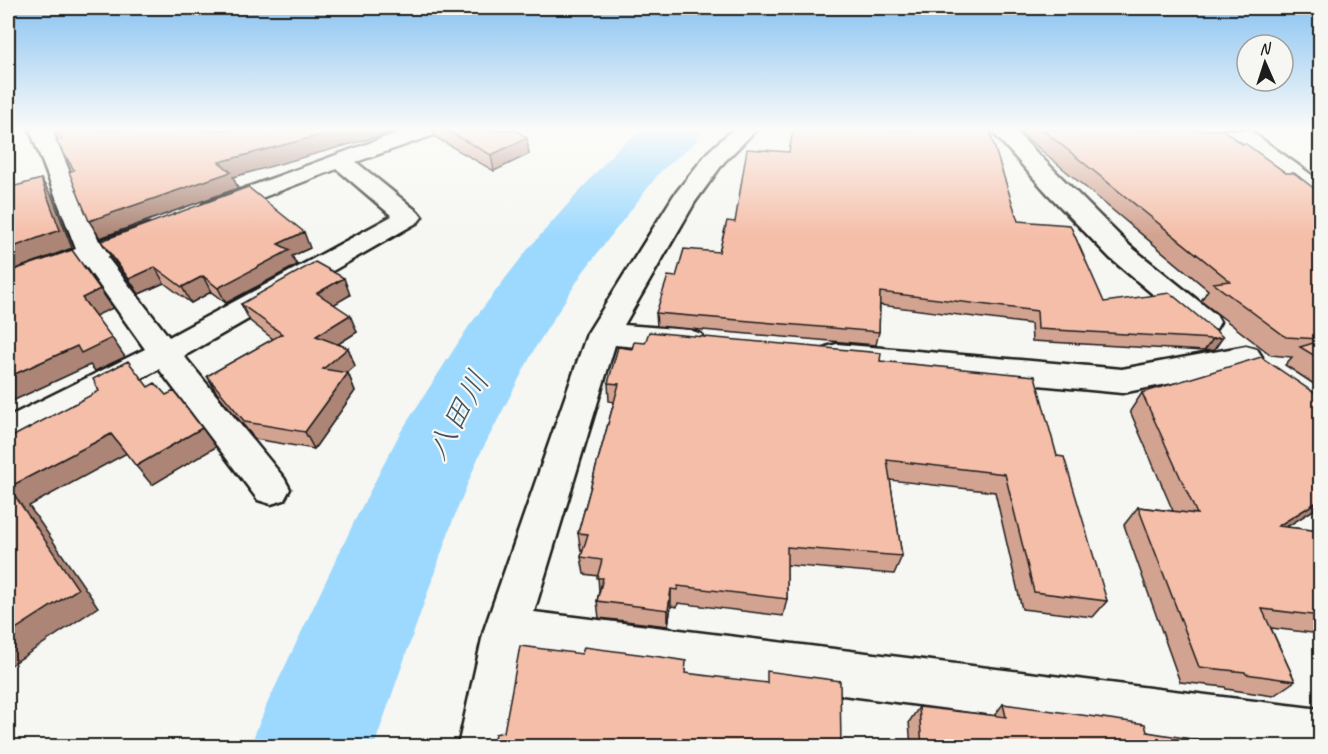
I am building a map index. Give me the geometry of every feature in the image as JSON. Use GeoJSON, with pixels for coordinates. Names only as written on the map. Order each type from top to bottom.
{"type":"FeatureCollection","features":[{"type":"Feature","properties":{"kind":"street"},"geometry":{"type":"LineString","coordinates":[[55,165],[91,254],[164,353],[271,489]]}},
{"type":"Feature","properties":{"kind":"street"},"geometry":{"type":"LineString","coordinates":[[8,284],[330,165]]}},
{"type":"Feature","properties":{"kind":"street"},"geometry":{"type":"LineString","coordinates":[[8,432],[164,353],[409,217],[346,165]]}},
{"type":"Feature","properties":{"kind":"street"},"geometry":{"type":"LineString","coordinates":[[483,747],[506,630],[603,333],[683,200],[710,165]]}},
{"type":"Feature","properties":{"kind":"street"},"geometry":{"type":"LineString","coordinates":[[803,352],[1122,381],[1255,363],[1120,252],[1035,165]]}},
{"type":"Feature","properties":{"kind":"street"},"geometry":{"type":"LineString","coordinates":[[1283,165],[1320,192]]}},
{"type":"Feature","properties":{"kind":"street"},"geometry":{"type":"LineString","coordinates":[[603,333],[721,344]]}},
{"type":"Feature","properties":{"kind":"street"},"geometry":{"type":"LineString","coordinates":[[506,630],[1320,734]]}},
{"type":"Feature","properties":{"kind":"building"},"geometry":{"type":"Polygon","coordinates":[[[71,165],[223,165],[231,172],[89,221],[69,172],[74,170],[71,165]]]}},
{"type":"Feature","properties":{"kind":"building"},"geometry":{"type":"Polygon","coordinates":[[[744,165],[1000,165],[1018,221],[1070,225],[1104,302],[1170,293],[1223,337],[1213,339],[1038,329],[1037,311],[880,292],[879,332],[656,313],[668,276],[676,277],[684,249],[719,252],[727,221],[735,222],[744,165]]]}},
{"type":"Feature","properties":{"kind":"building"},"geometry":{"type":"Polygon","coordinates":[[[1087,165],[1275,165],[1286,173],[1294,173],[1320,193],[1320,339],[1286,337],[1213,283],[1230,281],[1087,165]]]}},
{"type":"Feature","properties":{"kind":"building"},"geometry":{"type":"Polygon","coordinates":[[[41,179],[60,230],[8,249],[8,188],[41,179]]]}},
{"type":"Feature","properties":{"kind":"building"},"geometry":{"type":"Polygon","coordinates":[[[248,187],[304,232],[278,244],[290,250],[218,288],[203,276],[182,287],[155,267],[129,279],[101,241],[248,187]]]}},
{"type":"Feature","properties":{"kind":"building"},"geometry":{"type":"Polygon","coordinates":[[[72,250],[100,289],[82,298],[112,338],[81,353],[77,346],[8,377],[8,272],[72,250]]]}},
{"type":"Feature","properties":{"kind":"building"},"geometry":{"type":"Polygon","coordinates":[[[315,262],[344,278],[317,293],[350,315],[316,336],[348,348],[323,369],[348,373],[305,432],[245,422],[207,376],[282,334],[241,304],[315,262]]]}},
{"type":"Feature","properties":{"kind":"building"},"geometry":{"type":"Polygon","coordinates":[[[649,332],[881,353],[880,361],[1035,376],[1057,456],[1064,457],[1107,601],[1034,592],[1005,474],[887,460],[902,556],[787,547],[787,599],[678,586],[677,590],[671,589],[668,610],[597,601],[603,578],[597,578],[602,560],[581,557],[588,534],[578,533],[619,384],[608,383],[618,347],[632,349],[634,342],[645,343],[649,332]]]}},
{"type":"Feature","properties":{"kind":"building"},"geometry":{"type":"Polygon","coordinates":[[[1320,341],[1320,359],[1300,347],[1320,341]]]}},
{"type":"Feature","properties":{"kind":"building"},"geometry":{"type":"Polygon","coordinates":[[[1261,357],[1320,397],[1320,500],[1278,526],[1320,531],[1320,616],[1262,609],[1295,681],[1199,667],[1138,507],[1197,514],[1142,393],[1261,357]]]}},
{"type":"Feature","properties":{"kind":"building"},"geometry":{"type":"Polygon","coordinates":[[[128,361],[148,387],[155,383],[166,395],[174,391],[202,428],[136,466],[111,434],[9,487],[78,589],[8,634],[8,439],[99,391],[93,379],[128,361]]]}},
{"type":"Feature","properties":{"kind":"building"},"geometry":{"type":"Polygon","coordinates":[[[520,646],[582,654],[584,647],[661,657],[686,661],[685,673],[767,683],[767,671],[840,681],[841,747],[492,746],[495,734],[504,732],[520,646]]]}},
{"type":"Feature","properties":{"kind":"building"},"geometry":{"type":"Polygon","coordinates":[[[1003,704],[1145,724],[1147,732],[1210,742],[1212,747],[922,747],[919,707],[1006,717],[1003,704]]]}},
{"type":"Feature","properties":{"kind":"waterway","name":"八田川"},"geometry":{"type":"LineString","coordinates":[[312,746],[404,520],[432,458],[497,345],[553,264],[635,165]]}}]}
